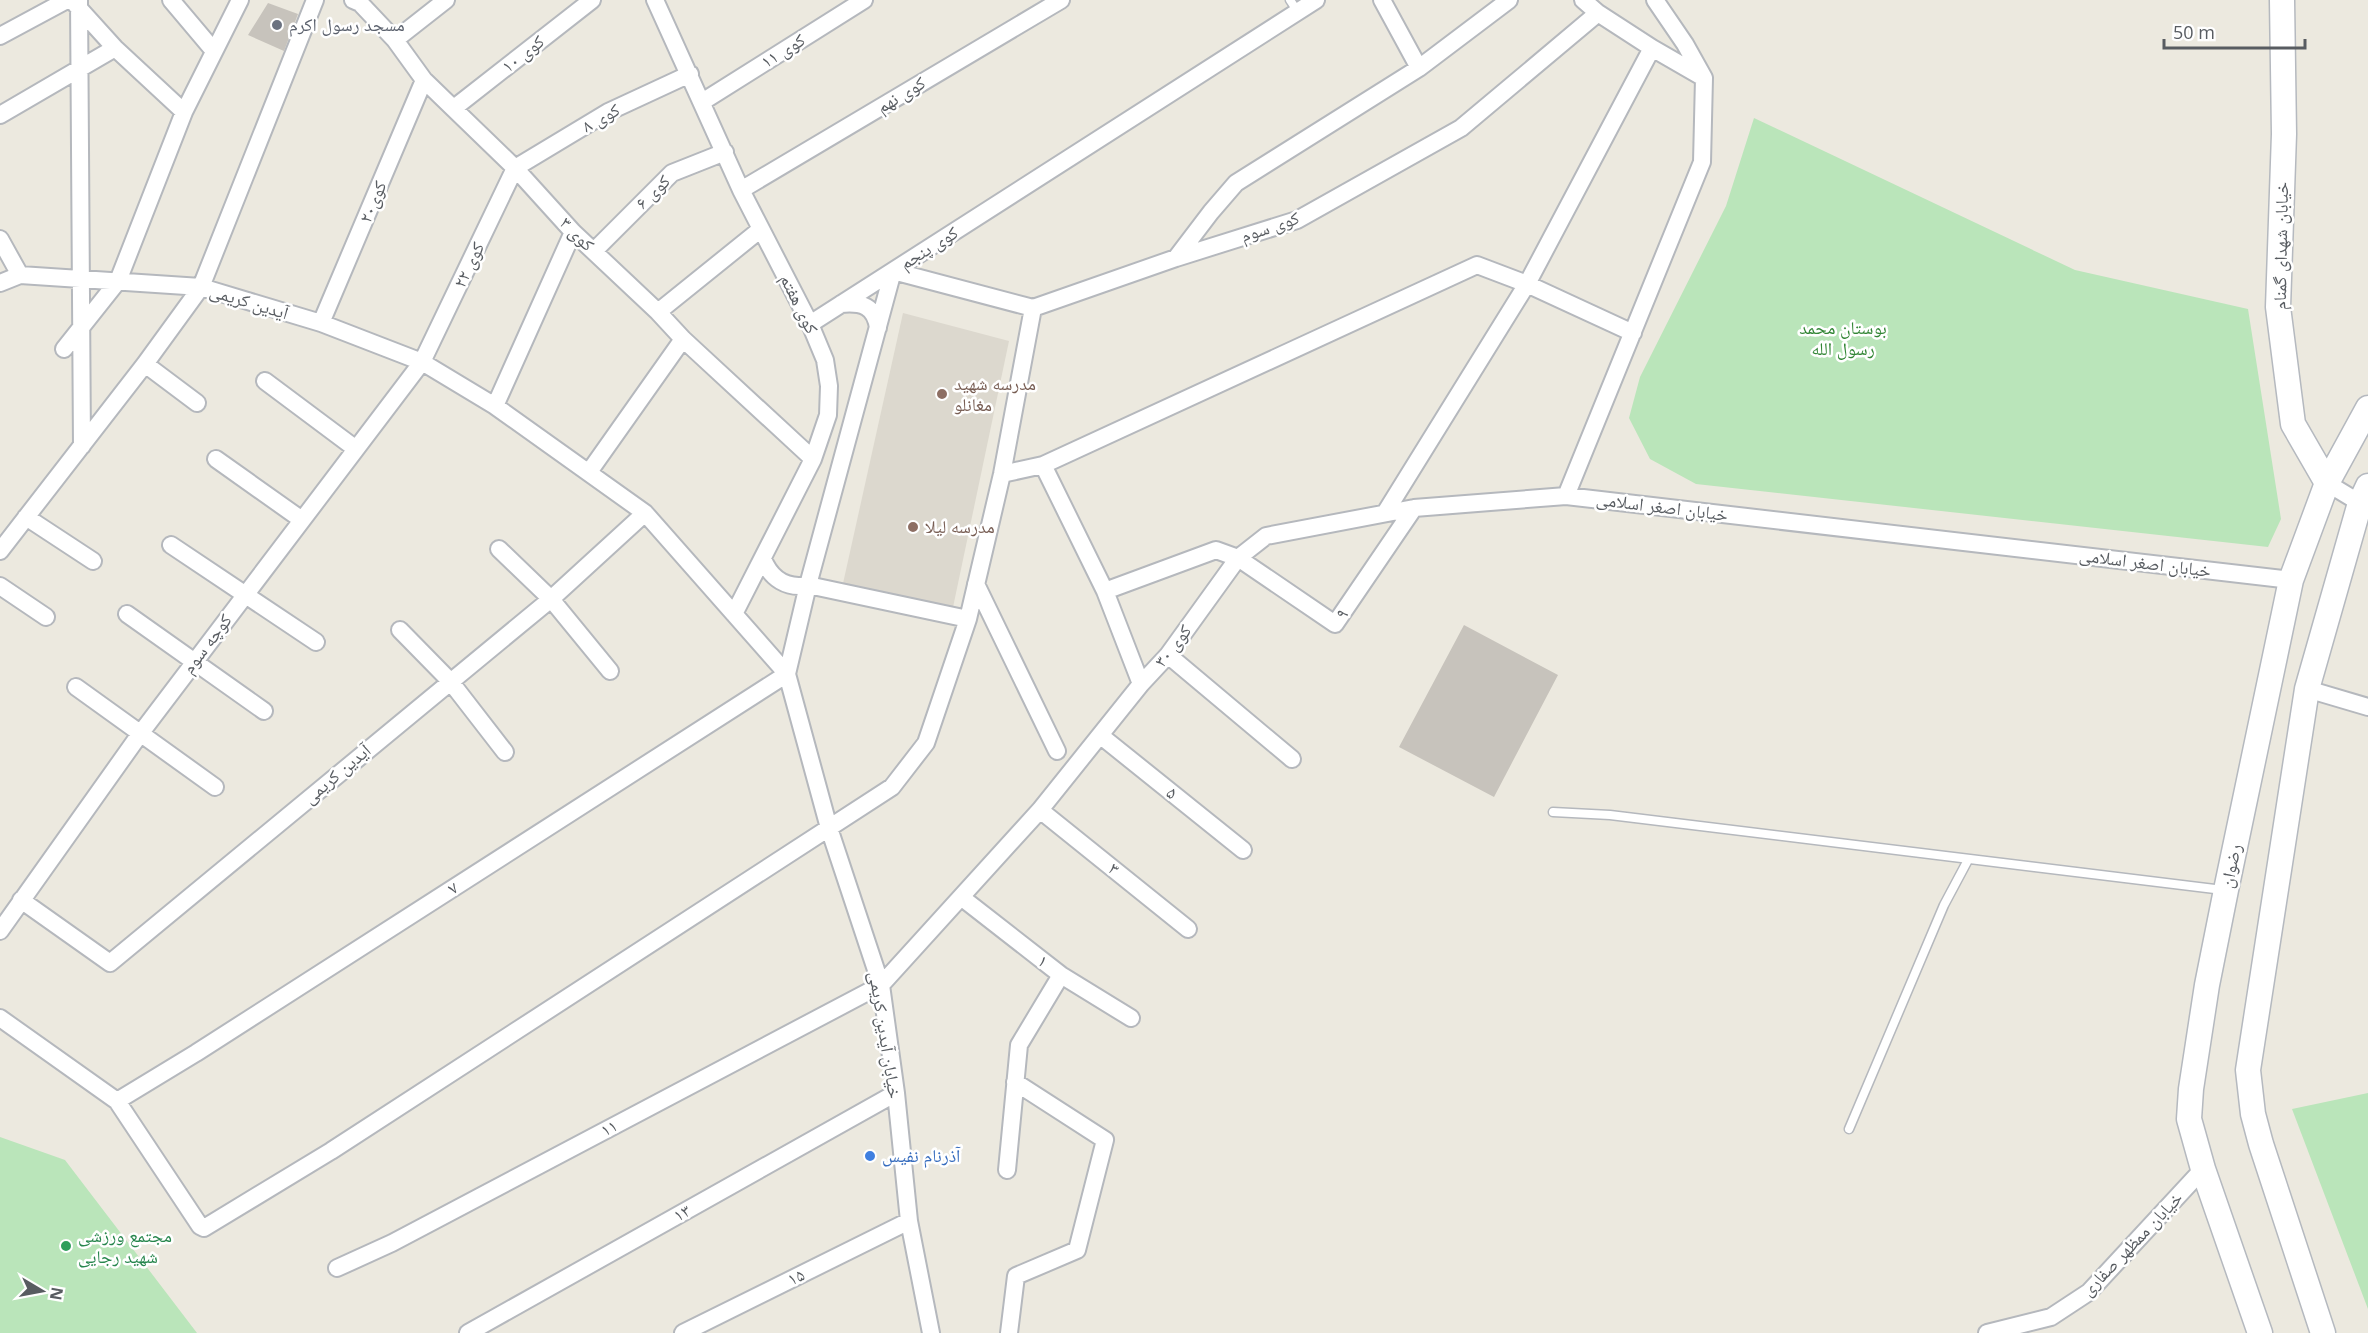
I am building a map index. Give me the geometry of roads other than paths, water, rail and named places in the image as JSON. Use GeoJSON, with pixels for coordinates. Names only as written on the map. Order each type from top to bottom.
{"type":"FeatureCollection","features":[{"type":"Feature","properties":{"kind":"main road","name":"خیابان شهدای گمنام"},"geometry":{"type":"LineString","coordinates":[[2282,0],[2284,134],[2278,307],[2293,424],[2327,483]]}},
{"type":"Feature","properties":{"kind":"main road","name":"رضوان"},"geometry":{"type":"LineString","coordinates":[[2260,1333],[2203,1169],[2189,1119],[2191,1089],[2207,985],[2291,580],[2327,483],[2368,408]]}},
{"type":"Feature","properties":{"kind":"main road"},"geometry":{"type":"LineString","coordinates":[[2323,1333],[2260,1144],[2253,1114],[2248,1070],[2307,689],[2364,495]]}},
{"type":"Feature","properties":{"kind":"street"},"geometry":{"type":"LineString","coordinates":[[0,36],[67,0]]}},
{"type":"Feature","properties":{"kind":"street"},"geometry":{"type":"LineString","coordinates":[[72,0],[115,48],[184,112]]}},
{"type":"Feature","properties":{"kind":"street"},"geometry":{"type":"LineString","coordinates":[[79,0],[82,446]]}},
{"type":"Feature","properties":{"kind":"street"},"geometry":{"type":"LineString","coordinates":[[171,0],[214,51]]}},
{"type":"Feature","properties":{"kind":"street"},"geometry":{"type":"LineString","coordinates":[[64,349],[118,281],[184,112],[240,0]]}},
{"type":"Feature","properties":{"kind":"street"},"geometry":{"type":"LineString","coordinates":[[0,551],[145,364],[201,287],[315,0]]}},
{"type":"Feature","properties":{"kind":"street","name":"کوی ۳"},"geometry":{"type":"LineString","coordinates":[[353,0],[360,3],[395,40],[424,80],[515,168],[573,232],[658,312],[683,339],[813,459]]}},
{"type":"Feature","properties":{"kind":"street"},"geometry":{"type":"LineString","coordinates":[[395,40],[446,0]]}},
{"type":"Feature","properties":{"kind":"street","name":"کوی ۱۰"},"geometry":{"type":"LineString","coordinates":[[454,108],[592,0]]}},
{"type":"Feature","properties":{"kind":"street","name":"کوی هفتم"},"geometry":{"type":"LineString","coordinates":[[655,0],[741,190],[810,324],[825,360],[829,386],[828,415],[813,459],[734,614]]}},
{"type":"Feature","properties":{"kind":"street","name":"کوی ۱۱"},"geometry":{"type":"LineString","coordinates":[[702,102],[864,0]]}},
{"type":"Feature","properties":{"kind":"street","name":"کوی نهم"},"geometry":{"type":"LineString","coordinates":[[741,190],[1061,0]]}},
{"type":"Feature","properties":{"kind":"street","name":"کوی پنجم"},"geometry":{"type":"LineString","coordinates":[[787,674],[808,585],[894,271],[1294,6],[1316,0]]}},
{"type":"Feature","properties":{"kind":"street"},"geometry":{"type":"LineString","coordinates":[[1382,0],[1419,68]]}},
{"type":"Feature","properties":{"kind":"street"},"geometry":{"type":"LineString","coordinates":[[1176,258],[1210,212],[1236,183],[1419,68],[1509,0]]}},
{"type":"Feature","properties":{"kind":"street"},"geometry":{"type":"LineString","coordinates":[[1583,0],[1598,13],[1652,48],[1704,78]]}},
{"type":"Feature","properties":{"kind":"street"},"geometry":{"type":"LineString","coordinates":[[1655,0],[1685,44],[1704,78]]}},
{"type":"Feature","properties":{"kind":"street","name":"کوی سوم"},"geometry":{"type":"LineString","coordinates":[[1034,308],[1176,258],[1297,220],[1461,128],[1598,13]]}},
{"type":"Feature","properties":{"kind":"street"},"geometry":{"type":"LineString","coordinates":[[0,114],[115,48]]}},
{"type":"Feature","properties":{"kind":"street"},"geometry":{"type":"LineString","coordinates":[[1385,513],[1527,284],[1652,48]]}},
{"type":"Feature","properties":{"kind":"street","name":"کوی ۸"},"geometry":{"type":"LineString","coordinates":[[515,168],[608,112],[690,74]]}},
{"type":"Feature","properties":{"kind":"street","name":"خیابان اصغر اسلامی"},"geometry":{"type":"LineString","coordinates":[[1704,78],[1702,162],[1566,496],[2291,580]]}},
{"type":"Feature","properties":{"kind":"street","name":"کوی۲۰"},"geometry":{"type":"LineString","coordinates":[[321,323],[424,80]]}},
{"type":"Feature","properties":{"kind":"street","name":"کوی ۶"},"geometry":{"type":"LineString","coordinates":[[594,251],[672,173],[725,152]]}},
{"type":"Feature","properties":{"kind":"street","name":"کوی ۲۲"},"geometry":{"type":"LineString","coordinates":[[422,362],[515,168]]}},
{"type":"Feature","properties":{"kind":"street"},"geometry":{"type":"LineString","coordinates":[[658,312],[761,229]]}},
{"type":"Feature","properties":{"kind":"street"},"geometry":{"type":"LineString","coordinates":[[495,406],[573,232]]}},
{"type":"Feature","properties":{"kind":"street"},"geometry":{"type":"LineString","coordinates":[[0,239],[20,275],[0,283]]}},
{"type":"Feature","properties":{"kind":"street"},"geometry":{"type":"LineString","coordinates":[[1002,474],[1043,465],[1477,265],[1527,284],[1633,333]]}},
{"type":"Feature","properties":{"kind":"street"},"geometry":{"type":"LineString","coordinates":[[0,1018],[117,1101],[200,1226],[204,1228],[332,1151],[892,787],[926,743],[968,619],[1002,474],[1034,308],[894,271],[810,324]]}},
{"type":"Feature","properties":{"kind":"street","name":"آیدین کریمی"},"geometry":{"type":"LineString","coordinates":[[20,275],[201,287],[321,323],[422,362],[495,406],[645,513],[787,674]]}},
{"type":"Feature","properties":{"kind":"street"},"geometry":{"type":"LineString","coordinates":[[841,304],[855,303],[867,307],[876,316],[878,328]]}},
{"type":"Feature","properties":{"kind":"street"},"geometry":{"type":"LineString","coordinates":[[589,472],[683,339]]}},
{"type":"Feature","properties":{"kind":"street","name":"کوچه سوم"},"geometry":{"type":"LineString","coordinates":[[0,932],[194,661],[422,362]]}},
{"type":"Feature","properties":{"kind":"street"},"geometry":{"type":"LineString","coordinates":[[145,364],[197,403]]}},
{"type":"Feature","properties":{"kind":"street"},"geometry":{"type":"LineString","coordinates":[[265,381],[356,449]]}},
{"type":"Feature","properties":{"kind":"street"},"geometry":{"type":"LineString","coordinates":[[216,459],[302,520]]}},
{"type":"Feature","properties":{"kind":"street"},"geometry":{"type":"LineString","coordinates":[[1043,465],[1105,591],[1141,684]]}},
{"type":"Feature","properties":{"kind":"street"},"geometry":{"type":"LineString","coordinates":[[2327,483],[2364,495]]}},
{"type":"Feature","properties":{"kind":"street","name":"کوی ۳۰"},"geometry":{"type":"LineString","coordinates":[[881,985],[1040,810],[1141,684],[1168,655],[1238,558],[1266,536],[1414,508],[1566,496]]}},
{"type":"Feature","properties":{"kind":"street","name":"۹"},"geometry":{"type":"LineString","coordinates":[[1238,558],[1335,624],[1414,508]]}},
{"type":"Feature","properties":{"kind":"street","name":"آیدین کریمی"},"geometry":{"type":"LineString","coordinates":[[21,900],[110,963],[551,599],[645,513]]}},
{"type":"Feature","properties":{"kind":"street"},"geometry":{"type":"LineString","coordinates":[[26,517],[93,561]]}},
{"type":"Feature","properties":{"kind":"street"},"geometry":{"type":"LineString","coordinates":[[171,545],[316,642]]}},
{"type":"Feature","properties":{"kind":"street"},"geometry":{"type":"LineString","coordinates":[[499,549],[551,599],[610,671]]}},
{"type":"Feature","properties":{"kind":"street"},"geometry":{"type":"LineString","coordinates":[[1105,591],[1216,550],[1238,558]]}},
{"type":"Feature","properties":{"kind":"street"},"geometry":{"type":"LineString","coordinates":[[763,559],[773,576],[790,586],[808,585],[968,619]]}},
{"type":"Feature","properties":{"kind":"street"},"geometry":{"type":"LineString","coordinates":[[976,584],[1058,751]]}},
{"type":"Feature","properties":{"kind":"street"},"geometry":{"type":"LineString","coordinates":[[0,586],[46,617]]}},
{"type":"Feature","properties":{"kind":"street"},"geometry":{"type":"LineString","coordinates":[[128,614],[264,711]]}},
{"type":"Feature","properties":{"kind":"street"},"geometry":{"type":"LineString","coordinates":[[400,630],[450,681],[505,752]]}},
{"type":"Feature","properties":{"kind":"street"},"geometry":{"type":"LineString","coordinates":[[1168,655],[1292,759]]}},
{"type":"Feature","properties":{"kind":"street","name":"خیابان آیدین کریمی"},"geometry":{"type":"LineString","coordinates":[[787,674],[829,828],[881,985],[896,1093],[909,1221],[931,1333]]}},
{"type":"Feature","properties":{"kind":"street","name":"۷"},"geometry":{"type":"LineString","coordinates":[[117,1101],[196,1053],[787,674]]}},
{"type":"Feature","properties":{"kind":"street"},"geometry":{"type":"LineString","coordinates":[[76,687],[215,787]]}},
{"type":"Feature","properties":{"kind":"street"},"geometry":{"type":"LineString","coordinates":[[2307,689],[2368,707]]}},
{"type":"Feature","properties":{"kind":"street","name":"۵"},"geometry":{"type":"LineString","coordinates":[[1101,736],[1243,850]]}},
{"type":"Feature","properties":{"kind":"street","name":"۳"},"geometry":{"type":"LineString","coordinates":[[1040,810],[1188,929]]}},
{"type":"Feature","properties":{"kind":"street","name":"۱"},"geometry":{"type":"LineString","coordinates":[[961,897],[1061,975],[1131,1018]]}},
{"type":"Feature","properties":{"kind":"street"},"geometry":{"type":"LineString","coordinates":[[1007,1170],[1019,1045],[1061,975]]}},
{"type":"Feature","properties":{"kind":"street","name":"۱۱"},"geometry":{"type":"LineString","coordinates":[[337,1268],[403,1237],[881,985]]}},
{"type":"Feature","properties":{"kind":"street"},"geometry":{"type":"LineString","coordinates":[[1009,1333],[1016,1276],[1077,1250],[1105,1140],[1016,1082]]}},
{"type":"Feature","properties":{"kind":"street","name":"۱۳"},"geometry":{"type":"LineString","coordinates":[[468,1333],[896,1093]]}},
{"type":"Feature","properties":{"kind":"street","name":"خیابان ممظهر صفاری"},"geometry":{"type":"LineString","coordinates":[[1987,1333],[2051,1317],[2089,1292],[2203,1169]]}},
{"type":"Feature","properties":{"kind":"street","name":"۱۵"},"geometry":{"type":"LineString","coordinates":[[683,1333],[909,1221]]}},
{"type":"Feature","properties":{"kind":"lane"},"geometry":{"type":"LineString","coordinates":[[1553,812],[1610,815],[2226,890]]}},
{"type":"Feature","properties":{"kind":"lane"},"geometry":{"type":"LineString","coordinates":[[1849,1129],[1944,905],[1968,860]]}},
{"type":"Feature","properties":{"kind":"place","name":"مسجد رسول اکرم"},"geometry":{"type":"Point","coordinates":[277,25]}},
{"type":"Feature","properties":{"kind":"place","name":"مدرسه شهید مغانلو"},"geometry":{"type":"Point","coordinates":[942,394]}},
{"type":"Feature","properties":{"kind":"place","name":"مدرسه لیلا"},"geometry":{"type":"Point","coordinates":[913,527]}},
{"type":"Feature","properties":{"kind":"place","name":"آذرنام نفیس"},"geometry":{"type":"Point","coordinates":[870,1156]}},
{"type":"Feature","properties":{"kind":"place","name":"مجتمع ورزشی شهید رجایی"},"geometry":{"type":"Point","coordinates":[66,1246]}},
{"type":"Feature","properties":{"kind":"park label","name":"بوستان محمد رسول الله"},"geometry":{"type":"Point","coordinates":[1843,338]}}]}
